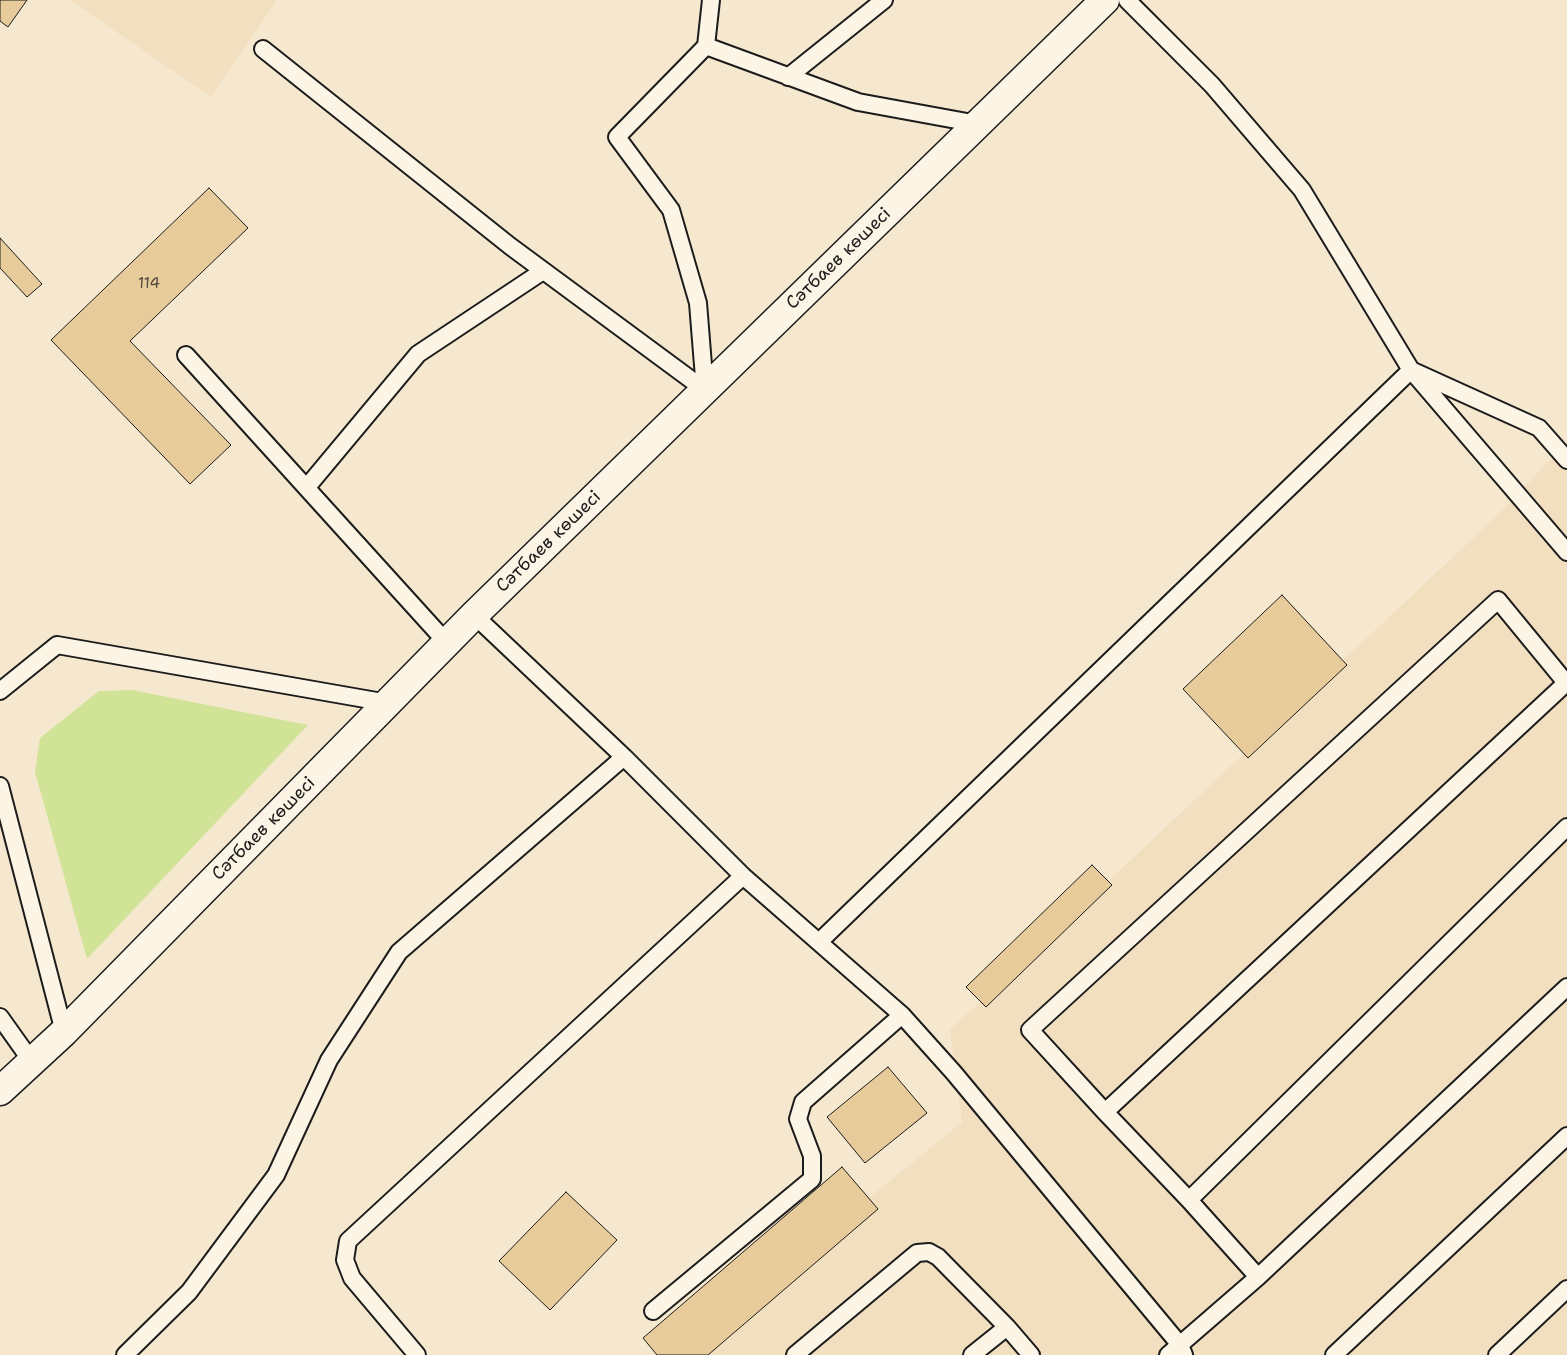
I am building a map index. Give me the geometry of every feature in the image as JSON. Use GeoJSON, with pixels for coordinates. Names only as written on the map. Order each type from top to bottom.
{"type":"FeatureCollection","features":[{"type":"Feature","properties":{"kind":"main road","name":"Сәтбаев көшесі"},"geometry":{"type":"LineString","coordinates":[[0,1091],[64,1032],[474,616],[1105,0]]}},
{"type":"Feature","properties":{"kind":"lane"},"geometry":{"type":"LineString","coordinates":[[705,390],[698,303],[671,210],[617,137],[706,46],[711,0]]}},
{"type":"Feature","properties":{"kind":"lane"},"geometry":{"type":"LineString","coordinates":[[788,76],[884,0]]}},
{"type":"Feature","properties":{"kind":"lane"},"geometry":{"type":"LineString","coordinates":[[1127,0],[1212,85],[1302,190],[1410,370],[1567,552]]}},
{"type":"Feature","properties":{"kind":"lane"},"geometry":{"type":"LineString","coordinates":[[706,46],[858,102],[978,124]]}},
{"type":"Feature","properties":{"kind":"lane"},"geometry":{"type":"LineString","coordinates":[[263,49],[543,271],[705,390]]}},
{"type":"Feature","properties":{"kind":"lane"},"geometry":{"type":"LineString","coordinates":[[307,487],[418,354],[543,271]]}},
{"type":"Feature","properties":{"kind":"lane"},"geometry":{"type":"LineString","coordinates":[[186,355],[447,643]]}},
{"type":"Feature","properties":{"kind":"lane"},"geometry":{"type":"LineString","coordinates":[[1410,370],[1539,428],[1567,460]]}},
{"type":"Feature","properties":{"kind":"lane"},"geometry":{"type":"LineString","coordinates":[[819,942],[1410,370]]}},
{"type":"Feature","properties":{"kind":"lane"},"geometry":{"type":"LineString","coordinates":[[1105,1112],[1566,683],[1498,600],[1030,1030],[1105,1112],[1189,1200],[1258,1277]]}},
{"type":"Feature","properties":{"kind":"lane"},"geometry":{"type":"LineString","coordinates":[[474,616],[624,757],[743,876],[902,1015],[954,1074],[1177,1352],[1567,987]]}},
{"type":"Feature","properties":{"kind":"lane"},"geometry":{"type":"LineString","coordinates":[[0,691],[57,645],[388,703]]}},
{"type":"Feature","properties":{"kind":"lane"},"geometry":{"type":"LineString","coordinates":[[125,1355],[189,1292],[276,1175],[329,1060],[398,952],[624,757]]}},
{"type":"Feature","properties":{"kind":"lane"},"geometry":{"type":"LineString","coordinates":[[0,786],[64,1032]]}},
{"type":"Feature","properties":{"kind":"lane"},"geometry":{"type":"LineString","coordinates":[[1189,1200],[1567,827]]}},
{"type":"Feature","properties":{"kind":"lane"},"geometry":{"type":"LineString","coordinates":[[418,1355],[352,1278],[345,1260],[348,1241],[743,876]]}},
{"type":"Feature","properties":{"kind":"lane"},"geometry":{"type":"LineString","coordinates":[[653,1311],[812,1180],[812,1156],[798,1119],[803,1102],[812,1092],[902,1015]]}},
{"type":"Feature","properties":{"kind":"lane"},"geometry":{"type":"LineString","coordinates":[[0,1017],[32,1062]]}},
{"type":"Feature","properties":{"kind":"lane"},"geometry":{"type":"LineString","coordinates":[[1334,1355],[1567,1136]]}},
{"type":"Feature","properties":{"kind":"lane"},"geometry":{"type":"LineString","coordinates":[[795,1355],[917,1253],[928,1252],[938,1257],[1007,1326],[1031,1355]]}},
{"type":"Feature","properties":{"kind":"lane"},"geometry":{"type":"LineString","coordinates":[[1497,1355],[1567,1289]]}},
{"type":"Feature","properties":{"kind":"lane"},"geometry":{"type":"LineString","coordinates":[[972,1355],[1007,1326]]}},
{"type":"Feature","properties":{"kind":"shaded area"},"geometry":{"type":"Polygon","coordinates":[[[70,0],[277,0],[211,97],[70,0]]]}},
{"type":"Feature","properties":{"kind":"shaded area"},"geometry":{"type":"Polygon","coordinates":[[[1567,441],[1567,1355],[677,1355],[962,1122],[950,1030],[1504,509],[1567,441]]]}},
{"type":"Feature","properties":{"kind":"green space"},"geometry":{"type":"Polygon","coordinates":[[[132,690],[308,725],[87,959],[35,772],[40,738],[99,691],[132,690]]]}},
{"type":"Feature","properties":{"kind":"building"},"geometry":{"type":"Polygon","coordinates":[[[0,0],[27,0],[8,27],[0,21],[0,0]]]}},
{"type":"Feature","properties":{"kind":"building"},"geometry":{"type":"Polygon","coordinates":[[[209,188],[248,228],[130,341],[231,445],[190,484],[51,340],[209,188]]]}},
{"type":"Feature","properties":{"kind":"building"},"geometry":{"type":"Polygon","coordinates":[[[0,238],[42,284],[27,297],[0,268],[0,238]]]}},
{"type":"Feature","properties":{"kind":"building"},"geometry":{"type":"Polygon","coordinates":[[[1282,595],[1347,665],[1248,758],[1183,689],[1282,595]]]}},
{"type":"Feature","properties":{"kind":"building"},"geometry":{"type":"Polygon","coordinates":[[[1092,865],[1112,885],[986,1007],[966,987],[1092,865]]]}},
{"type":"Feature","properties":{"kind":"building"},"geometry":{"type":"Polygon","coordinates":[[[888,1067],[927,1113],[865,1163],[827,1117],[888,1067]]]}},
{"type":"Feature","properties":{"kind":"building"},"geometry":{"type":"Polygon","coordinates":[[[842,1167],[878,1209],[708,1355],[657,1355],[643,1338],[842,1167]]]}},
{"type":"Feature","properties":{"kind":"building"},"geometry":{"type":"Polygon","coordinates":[[[566,1192],[617,1240],[550,1310],[499,1261],[566,1192]]]}}]}
